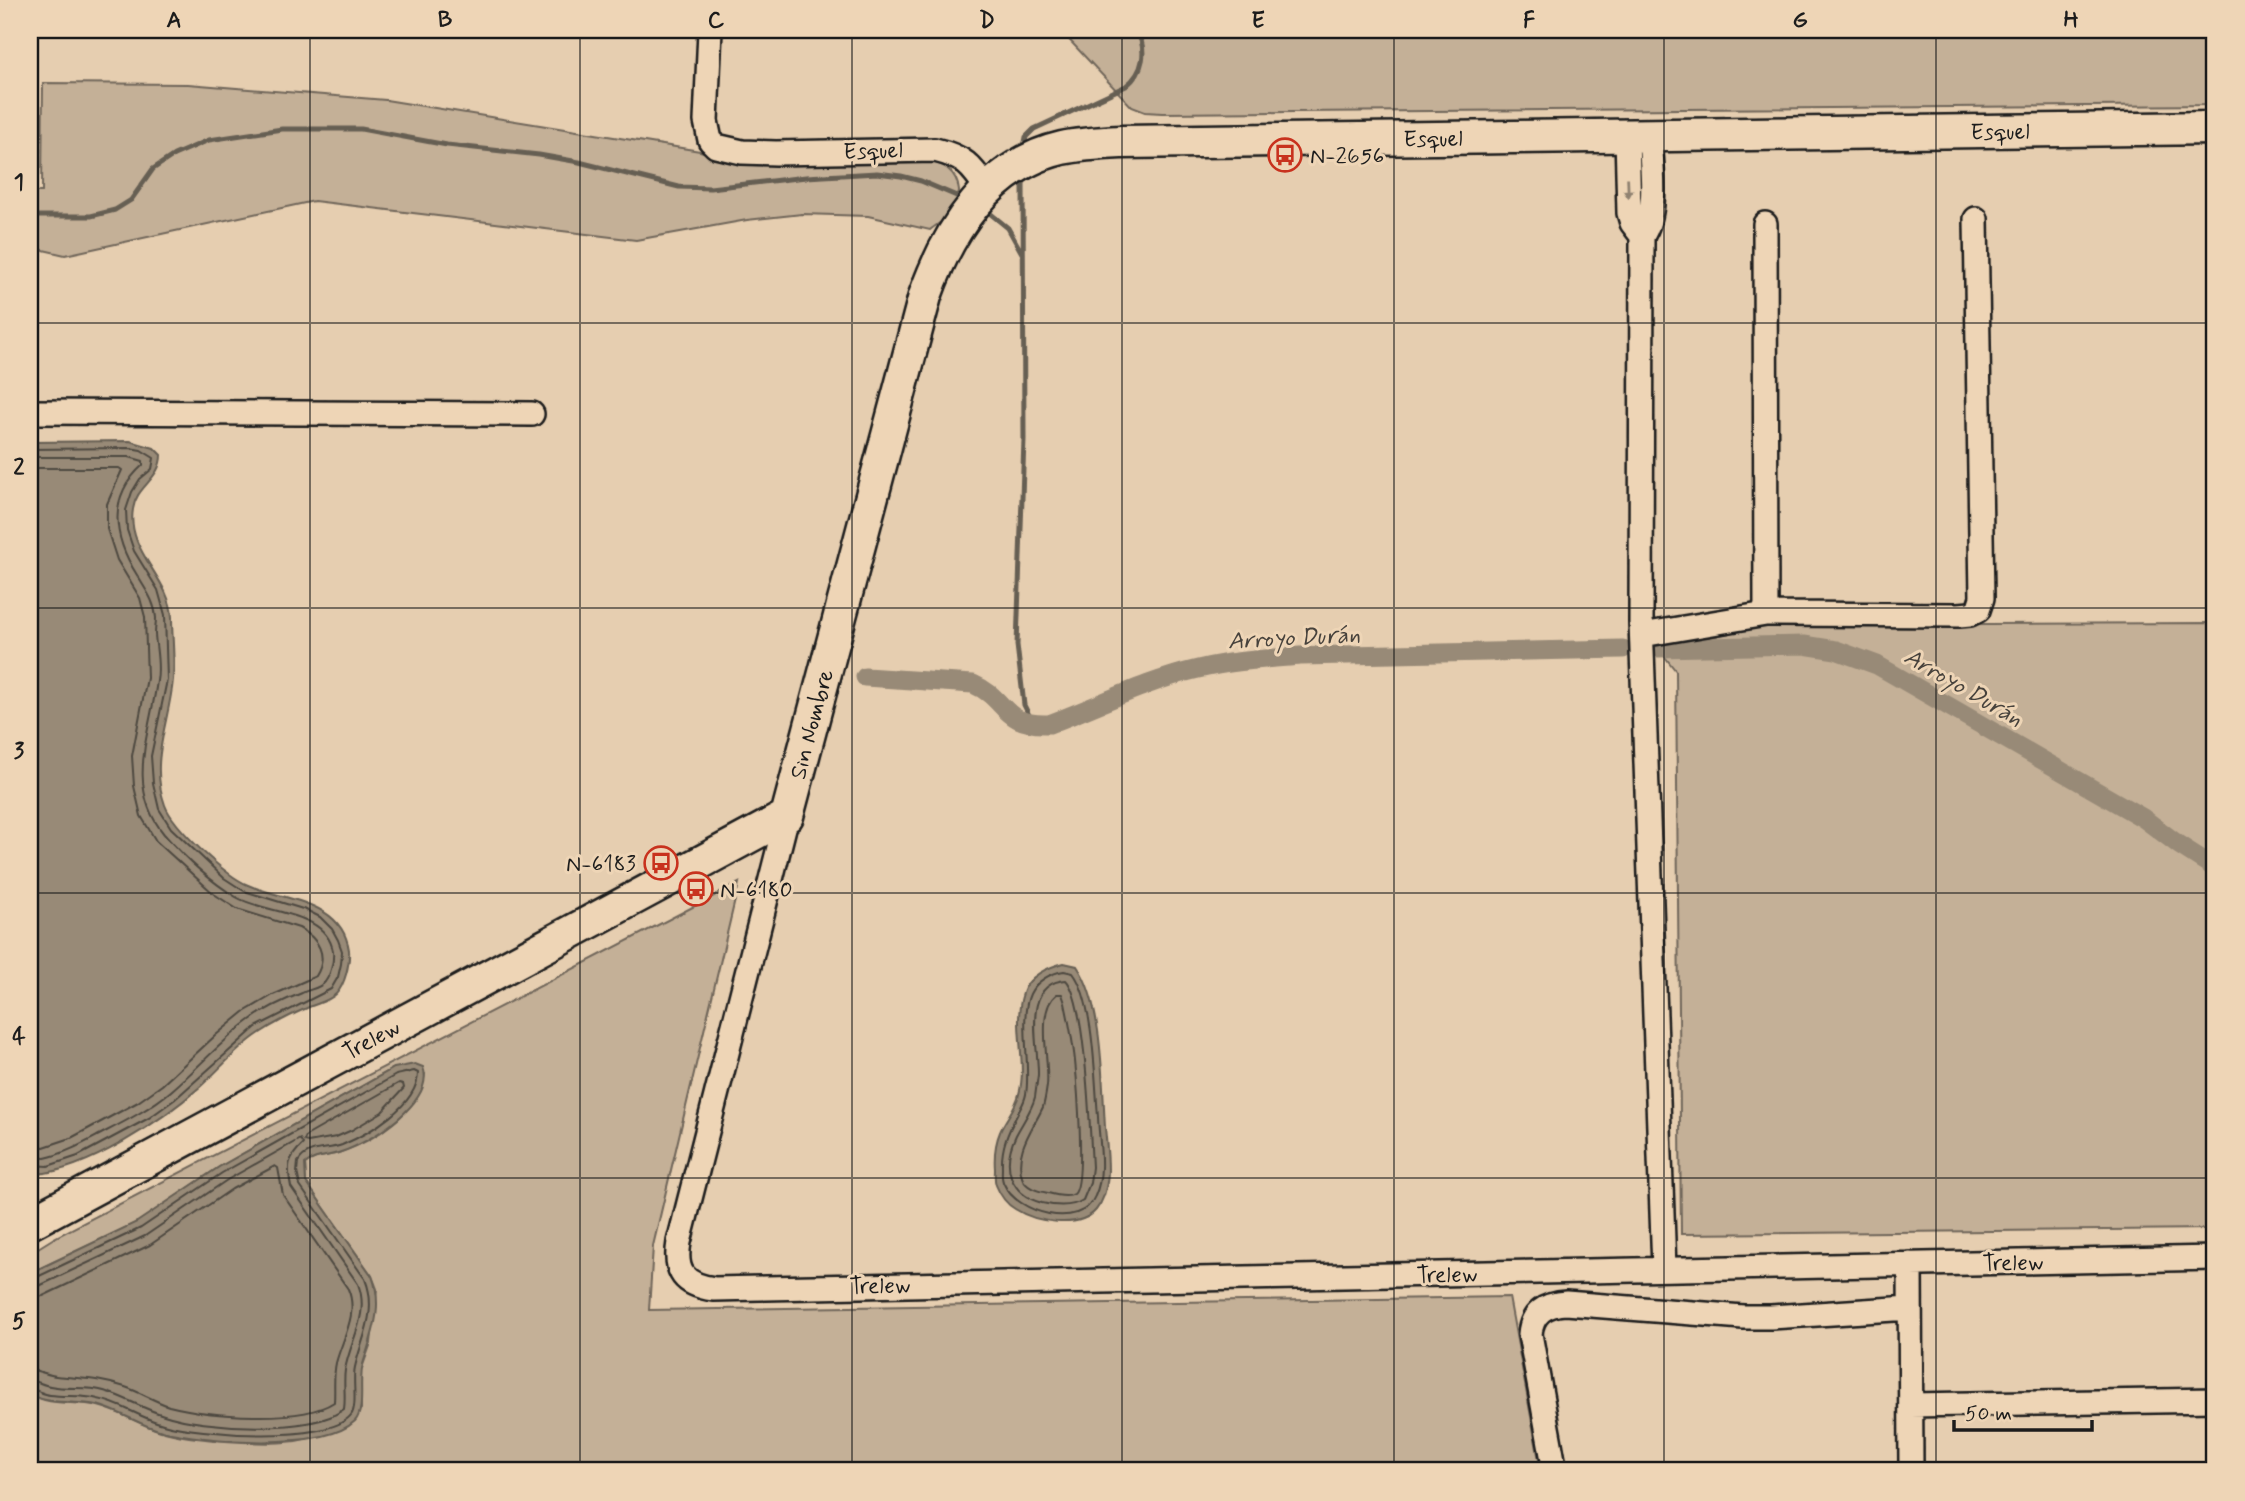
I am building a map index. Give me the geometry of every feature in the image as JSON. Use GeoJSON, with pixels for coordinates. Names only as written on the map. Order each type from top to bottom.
{"type":"FeatureCollection","features":[{"type":"Feature","properties":{"kind":"main road","name":"Esquel"},"geometry":{"type":"LineString","coordinates":[[987,189],[1036,158],[1060,149],[1090,144],[2215,128]]}},
{"type":"Feature","properties":{"kind":"main road","name":"Sin Nombre"},"geometry":{"type":"LineString","coordinates":[[787,816],[925,296],[949,239],[987,189]]}},
{"type":"Feature","properties":{"kind":"main road","name":"Trelew"},"geometry":{"type":"LineString","coordinates":[[30,1223],[787,816]]}},
{"type":"Feature","properties":{"kind":"street","name":"Esquel"},"geometry":{"type":"LineString","coordinates":[[710,30],[706,121],[710,141],[716,146],[742,152],[776,153],[935,150],[953,154],[967,162],[987,189]]}},
{"type":"Feature","properties":{"kind":"street"},"geometry":{"type":"LineString","coordinates":[[1638,135],[1651,211],[1642,236],[1642,635],[1664,1269]]}},
{"type":"Feature","properties":{"kind":"street"},"geometry":{"type":"LineString","coordinates":[[1642,635],[1766,614],[1959,615],[1978,610],[1981,604],[1976,219]]}},
{"type":"Feature","properties":{"kind":"street"},"geometry":{"type":"LineString","coordinates":[[1765,225],[1766,614]]}},
{"type":"Feature","properties":{"kind":"street"},"geometry":{"type":"LineString","coordinates":[[30,412],[532,414]]}},
{"type":"Feature","properties":{"kind":"street","name":"Sin Nombre"},"geometry":{"type":"LineString","coordinates":[[682,1275],[678,1264],[679,1242],[787,816]]}},
{"type":"Feature","properties":{"kind":"street","name":"Trelew"},"geometry":{"type":"LineString","coordinates":[[682,1275],[690,1283],[714,1289],[2215,1258]]}},
{"type":"Feature","properties":{"kind":"street"},"geometry":{"type":"LineString","coordinates":[[1910,1264],[1911,1471]]}},
{"type":"Feature","properties":{"kind":"street"},"geometry":{"type":"LineString","coordinates":[[1555,1471],[1530,1334],[1535,1317],[1548,1305],[1566,1303],[1743,1317],[1910,1308]]}},
{"type":"Feature","properties":{"kind":"street"},"geometry":{"type":"LineString","coordinates":[[1911,1405],[2215,1400]]}},
{"type":"Feature","properties":{"kind":"shaded area"},"geometry":{"type":"Polygon","coordinates":[[[1060,30],[2215,30],[2215,105],[1145,112],[1132,107],[1060,30]]]}},
{"type":"Feature","properties":{"kind":"shaded area"},"geometry":{"type":"Polygon","coordinates":[[[43,83],[188,84],[386,100],[700,151],[737,162],[757,164],[924,160],[937,163],[952,173],[958,184],[959,196],[950,215],[930,230],[868,216],[802,214],[747,220],[636,240],[314,201],[65,255],[30,247],[30,192],[42,192],[43,83]]]}},
{"type":"Feature","properties":{"kind":"shaded area"},"geometry":{"type":"Polygon","coordinates":[[[2215,623],[2215,1229],[1681,1234],[1676,671],[1658,648],[1766,625],[2215,623]]]}},
{"type":"Feature","properties":{"kind":"shaded area"},"geometry":{"type":"Polygon","coordinates":[[[739,883],[653,1246],[649,1310],[1509,1297],[1541,1471],[30,1471],[30,1394],[46,1401],[98,1406],[172,1434],[233,1442],[277,1442],[308,1438],[361,1409],[361,1371],[371,1343],[377,1289],[372,1276],[306,1182],[305,1164],[313,1159],[354,1147],[394,1123],[414,1100],[425,1074],[394,1068],[219,1167],[138,1222],[30,1273],[30,1253],[54,1238],[739,883]]]}},
{"type":"Feature","properties":{"kind":"water"},"geometry":{"type":"Polygon","coordinates":[[[130,441],[154,448],[161,455],[157,470],[135,501],[133,524],[142,551],[164,590],[172,617],[173,680],[159,758],[165,805],[189,838],[238,880],[309,905],[335,921],[344,934],[349,961],[342,985],[333,997],[266,1029],[237,1051],[201,1086],[146,1128],[78,1164],[36,1174],[30,1170],[30,442],[130,441]]]}},
{"type":"Feature","properties":{"kind":"water"},"geometry":{"type":"Polygon","coordinates":[[[1064,963],[1077,966],[1092,1001],[1100,1044],[1108,1170],[1102,1201],[1096,1210],[1079,1220],[1057,1222],[1024,1214],[1006,1202],[995,1183],[995,1159],[998,1137],[1019,1094],[1022,1069],[1019,1018],[1023,993],[1034,977],[1064,963]]]}},
{"type":"Feature","properties":{"kind":"water"},"geometry":{"type":"Polygon","coordinates":[[[415,1064],[423,1067],[424,1080],[420,1094],[397,1119],[353,1147],[305,1164],[306,1182],[372,1276],[375,1288],[377,1310],[363,1364],[361,1402],[355,1421],[339,1431],[317,1437],[262,1441],[205,1438],[162,1431],[97,1405],[46,1400],[30,1394],[30,1273],[137,1222],[219,1167],[394,1068],[415,1064]]]}},
{"type":"Feature","properties":{"kind":"waterway"},"geometry":{"type":"LineString","coordinates":[[1024,147],[1026,137],[1034,129],[1126,86],[1132,80],[1140,67],[1143,52],[1136,30]]}},
{"type":"Feature","properties":{"kind":"waterway"},"geometry":{"type":"LineString","coordinates":[[30,216],[91,216],[115,210],[131,200],[153,169],[174,155],[209,140],[282,129],[361,129],[447,145],[539,155],[679,187],[710,188],[806,177],[877,173],[921,181],[959,197]]}},
{"type":"Feature","properties":{"kind":"waterway"},"geometry":{"type":"LineString","coordinates":[[1023,179],[1024,439],[1017,645],[1024,705],[1037,724]]}},
{"type":"Feature","properties":{"kind":"waterway"},"geometry":{"type":"LineString","coordinates":[[986,210],[1008,228],[1023,255]]}},
{"type":"Feature","properties":{"kind":"waterway","name":"Arroyo Durán"},"geometry":{"type":"LineString","coordinates":[[1658,648],[1804,645],[1836,650],[1877,665],[2143,818],[2215,868]]}},
{"type":"Feature","properties":{"kind":"waterway","name":"Arroyo Durán"},"geometry":{"type":"LineString","coordinates":[[865,677],[973,684],[1022,721],[1049,724],[1160,680],[1236,662],[1300,656],[1623,649]]}},
{"type":"Feature","properties":{"kind":"place","name":"N-2656"},"geometry":{"type":"Point","coordinates":[1285,155]}},
{"type":"Feature","properties":{"kind":"place","name":"N-6183"},"geometry":{"type":"Point","coordinates":[661,863]}},
{"type":"Feature","properties":{"kind":"place","name":"N-6180"},"geometry":{"type":"Point","coordinates":[696,889]}}]}
